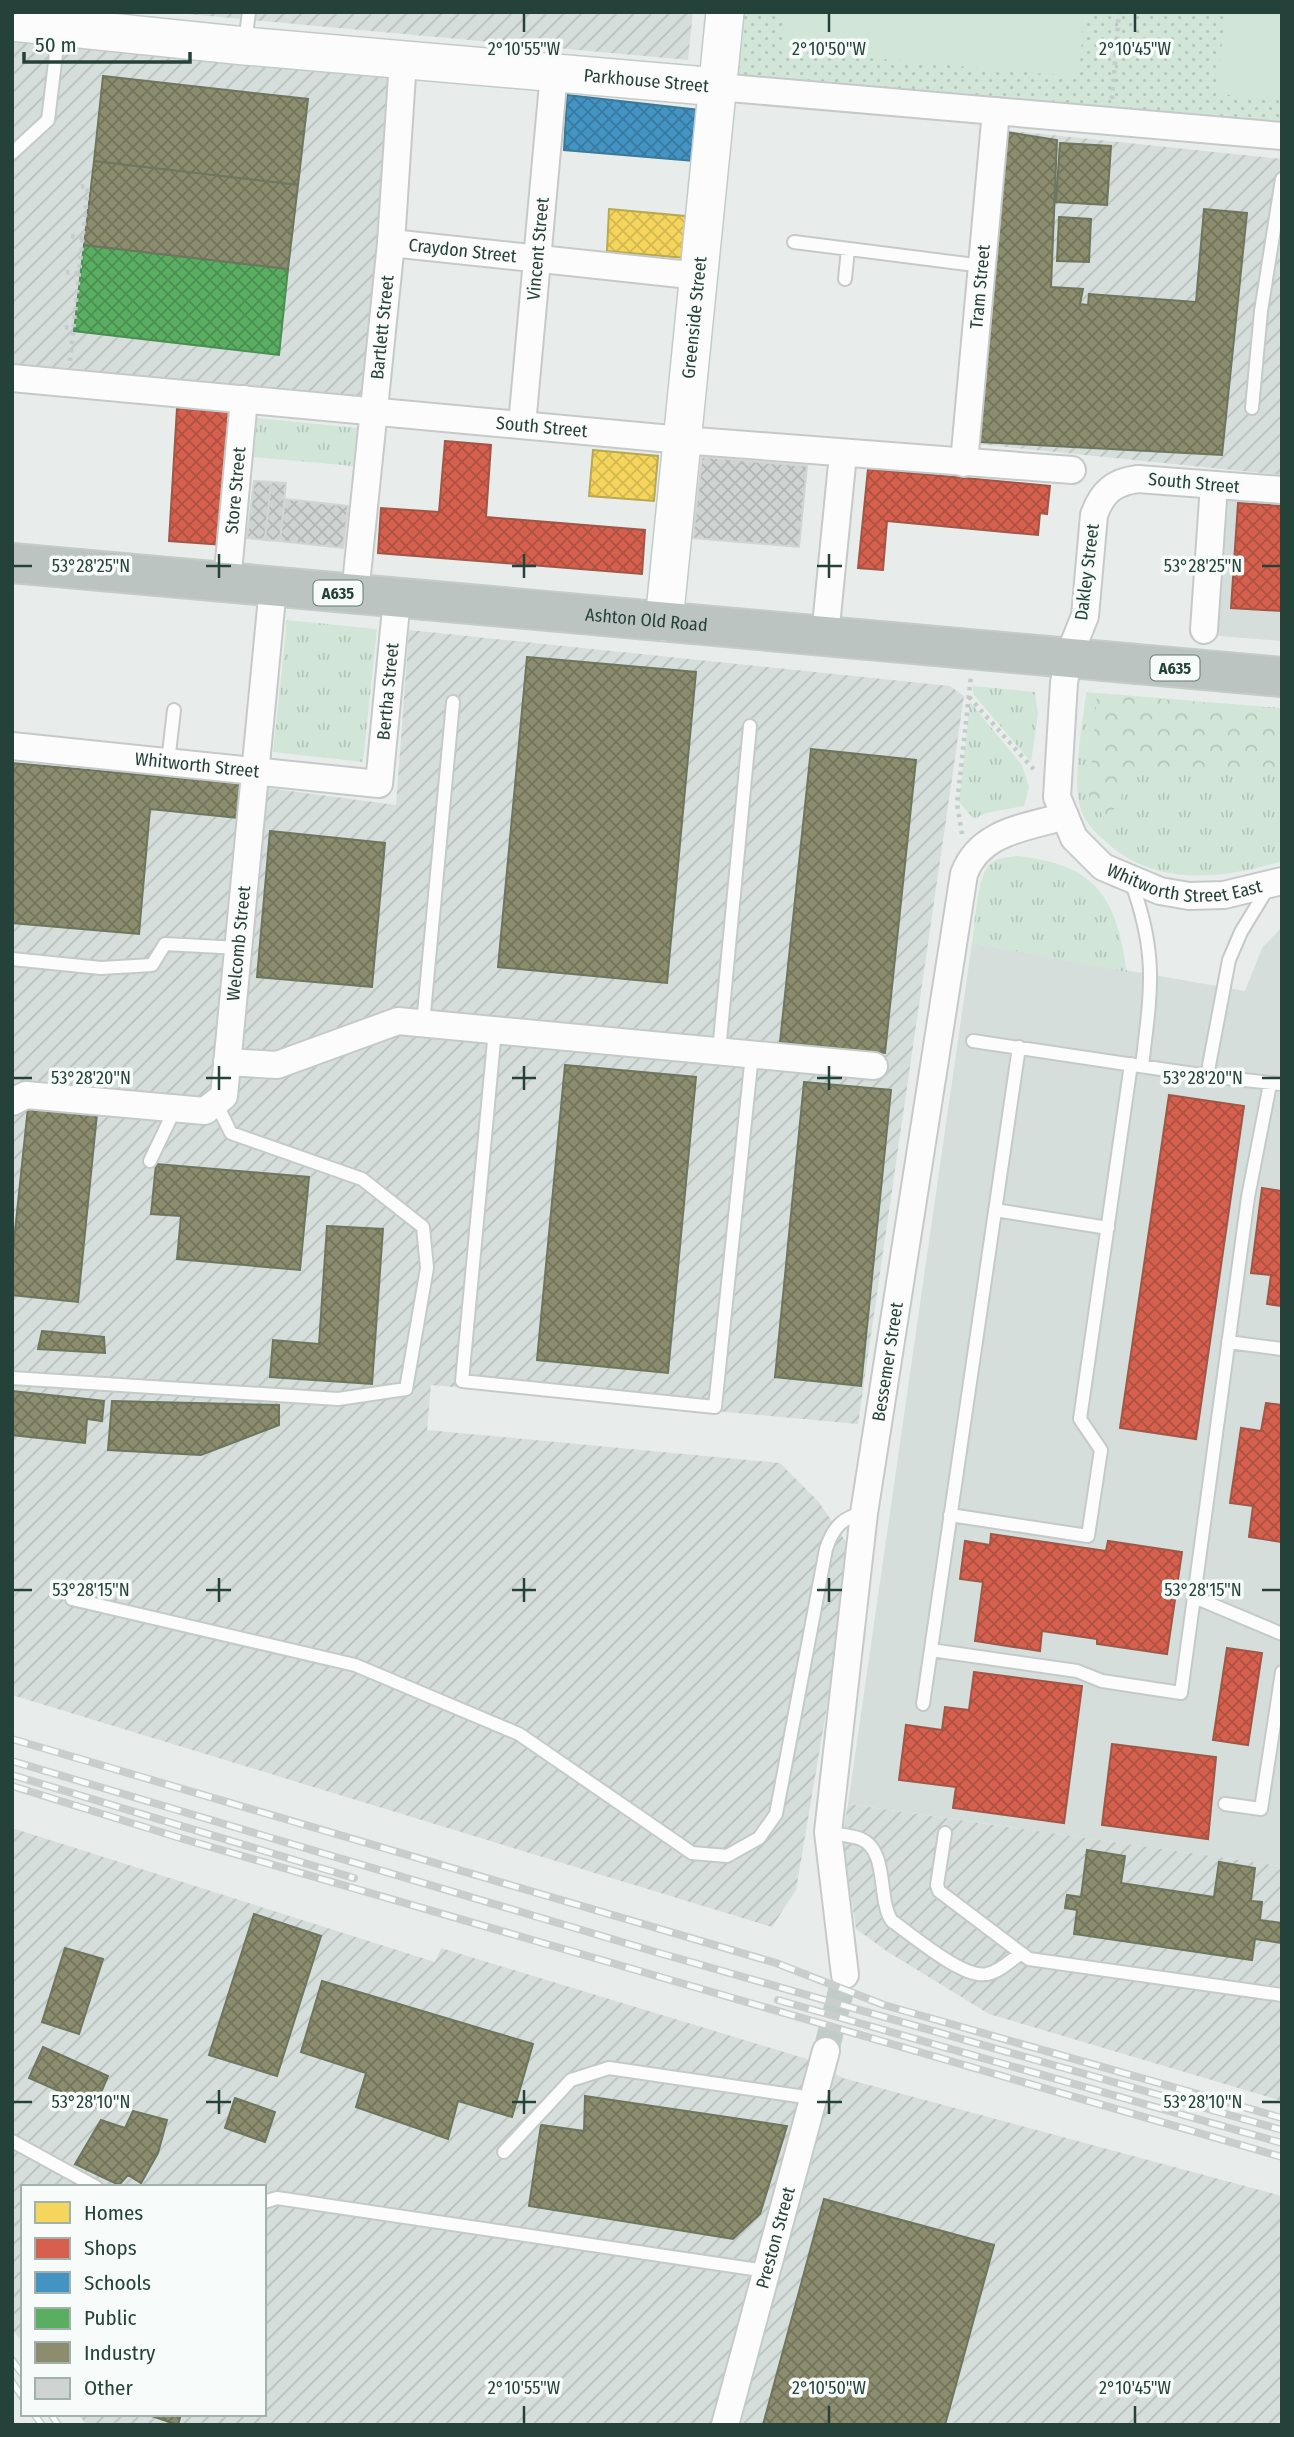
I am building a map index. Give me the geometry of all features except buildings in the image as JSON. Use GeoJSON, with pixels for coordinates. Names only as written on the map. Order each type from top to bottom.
{"type":"FeatureCollection","features":[{"type":"Feature","properties":{"kind":"highway","name":"Ashton Old Road"},"geometry":{"type":"LineString","coordinates":[[12,563],[1282,677]]}},
{"type":"Feature","properties":{"kind":"street","name":"Greenside Street"},"geometry":{"type":"LineString","coordinates":[[664,622],[725,12]]}},
{"type":"Feature","properties":{"kind":"street","name":"Parkhouse Street"},"geometry":{"type":"LineString","coordinates":[[12,22],[60,27],[247,29],[402,60],[1282,136]]}},
{"type":"Feature","properties":{"kind":"street","name":"Bartlett Street"},"geometry":{"type":"LineString","coordinates":[[355,594],[391,243],[402,60]]}},
{"type":"Feature","properties":{"kind":"street","name":"Vincent Street"},"geometry":{"type":"LineString","coordinates":[[522,425],[554,73]]}},
{"type":"Feature","properties":{"kind":"street","name":"Tram Street"},"geometry":{"type":"LineString","coordinates":[[964,463],[996,111]]}},
{"type":"Feature","properties":{"kind":"street","name":"Craydon Street"},"geometry":{"type":"LineString","coordinates":[[391,243],[699,276]]}},
{"type":"Feature","properties":{"kind":"street","name":"South Street"},"geometry":{"type":"LineString","coordinates":[[12,377],[682,440],[1072,470]]}},
{"type":"Feature","properties":{"kind":"street","name":"Store Street"},"geometry":{"type":"LineString","coordinates":[[227,583],[244,399]]}},
{"type":"Feature","properties":{"kind":"street"},"geometry":{"type":"LineString","coordinates":[[825,636],[843,454]]}},
{"type":"Feature","properties":{"kind":"street","name":"South Street"},"geometry":{"type":"LineString","coordinates":[[1109,489],[1121,481],[1138,479],[1282,490]]}},
{"type":"Feature","properties":{"kind":"street"},"geometry":{"type":"LineString","coordinates":[[1204,630],[1214,485]]}},
{"type":"Feature","properties":{"kind":"street","name":"Dakley Street"},"geometry":{"type":"LineString","coordinates":[[1068,658],[1084,616],[1094,514],[1109,489]]}},
{"type":"Feature","properties":{"kind":"street","name":"Welcomb Street"},"geometry":{"type":"LineString","coordinates":[[216,1103],[223,1096],[227,1062],[273,587]]}},
{"type":"Feature","properties":{"kind":"street","name":"Bertha Street"},"geometry":{"type":"LineString","coordinates":[[379,784],[397,598]]}},
{"type":"Feature","properties":{"kind":"street"},"geometry":{"type":"LineString","coordinates":[[967,867],[979,847],[1061,806],[1068,658]]}},
{"type":"Feature","properties":{"kind":"street","name":"Whitworth Street"},"geometry":{"type":"LineString","coordinates":[[12,746],[379,784]]}},
{"type":"Feature","properties":{"kind":"street","name":"Whitworth Street East"},"geometry":{"type":"LineString","coordinates":[[1061,806],[1074,838],[1103,867],[1131,881],[1189,896],[1223,895],[1275,883]]}},
{"type":"Feature","properties":{"kind":"street","name":"Bessemer Street"},"geometry":{"type":"LineString","coordinates":[[845,1975],[828,1832],[864,1513],[967,867]]}},
{"type":"Feature","properties":{"kind":"street"},"geometry":{"type":"LineString","coordinates":[[227,1062],[277,1065],[398,1021],[874,1066]]}},
{"type":"Feature","properties":{"kind":"street"},"geometry":{"type":"LineString","coordinates":[[19,1099],[205,1111],[216,1103]]}},
{"type":"Feature","properties":{"kind":"street","name":"Preston Street"},"geometry":{"type":"LineString","coordinates":[[725,2425],[826,2050]]}},
{"type":"Feature","properties":{"kind":"lane"},"geometry":{"type":"LineString","coordinates":[[12,153],[48,120],[60,27]]}},
{"type":"Feature","properties":{"kind":"lane"},"geometry":{"type":"LineString","coordinates":[[1252,408],[1261,311],[1282,178]]}},
{"type":"Feature","properties":{"kind":"lane"},"geometry":{"type":"LineString","coordinates":[[794,242],[983,267]]}},
{"type":"Feature","properties":{"kind":"lane"},"geometry":{"type":"LineString","coordinates":[[845,279],[848,249]]}},
{"type":"Feature","properties":{"kind":"lane"},"geometry":{"type":"LineString","coordinates":[[422,1024],[453,702]]}},
{"type":"Feature","properties":{"kind":"lane"},"geometry":{"type":"LineString","coordinates":[[168,762],[174,710]]}},
{"type":"Feature","properties":{"kind":"lane"},"geometry":{"type":"LineString","coordinates":[[719,1051],[750,726]]}},
{"type":"Feature","properties":{"kind":"lane"},"geometry":{"type":"LineString","coordinates":[[950,1515],[1088,1536],[1101,1450],[1080,1419],[1108,1228],[1152,977],[1146,921],[1131,881]]}},
{"type":"Feature","properties":{"kind":"lane"},"geometry":{"type":"LineString","coordinates":[[1207,1076],[1229,960],[1241,932],[1275,883]]}},
{"type":"Feature","properties":{"kind":"lane"},"geometry":{"type":"LineString","coordinates":[[12,959],[101,968],[152,965],[165,944],[239,948]]}},
{"type":"Feature","properties":{"kind":"lane"},"geometry":{"type":"LineString","coordinates":[[495,1030],[462,1381],[715,1407],[752,1055]]}},
{"type":"Feature","properties":{"kind":"lane"},"geometry":{"type":"LineString","coordinates":[[931,1650],[1077,1671],[1102,1681],[1181,1693],[1248,1197],[1276,1084],[973,1041]]}},
{"type":"Feature","properties":{"kind":"lane"},"geometry":{"type":"LineString","coordinates":[[923,1704],[1018,1047]]}},
{"type":"Feature","properties":{"kind":"lane"},"geometry":{"type":"LineString","coordinates":[[12,1378],[338,1399],[407,1389],[427,1268],[423,1227],[362,1179],[230,1133],[216,1103]]}},
{"type":"Feature","properties":{"kind":"lane"},"geometry":{"type":"LineString","coordinates":[[150,1161],[175,1109]]}},
{"type":"Feature","properties":{"kind":"lane"},"geometry":{"type":"LineString","coordinates":[[995,1210],[1108,1228]]}},
{"type":"Feature","properties":{"kind":"lane"},"geometry":{"type":"LineString","coordinates":[[1228,1342],[1282,1349]]}},
{"type":"Feature","properties":{"kind":"lane"},"geometry":{"type":"LineString","coordinates":[[72,1599],[355,1665],[519,1734],[691,1853],[727,1856],[759,1838],[776,1814],[826,1549],[832,1532],[847,1516],[864,1513]]}},
{"type":"Feature","properties":{"kind":"lane"},"geometry":{"type":"LineString","coordinates":[[1195,1597],[1282,1634]]}},
{"type":"Feature","properties":{"kind":"lane"},"geometry":{"type":"LineString","coordinates":[[1225,1804],[1261,1809],[1282,1672]]}},
{"type":"Feature","properties":{"kind":"lane"},"geometry":{"type":"LineString","coordinates":[[828,1832],[863,1840],[873,1849],[886,1913],[892,1921],[960,1968],[975,1975],[987,1974],[1020,1954]]}},
{"type":"Feature","properties":{"kind":"lane"},"geometry":{"type":"LineString","coordinates":[[945,1833],[937,1885],[939,1891],[1020,1954],[1042,1964],[1282,1995]]}},
{"type":"Feature","properties":{"kind":"lane"},"geometry":{"type":"LineString","coordinates":[[504,2152],[571,2080],[609,2068],[812,2098]]}},
{"type":"Feature","properties":{"kind":"lane"},"geometry":{"type":"LineString","coordinates":[[12,2141],[92,2185]]}},
{"type":"Feature","properties":{"kind":"lane"},"geometry":{"type":"LineString","coordinates":[[266,2201],[277,2198],[766,2271]]}},
{"type":"Feature","properties":{"kind":"path"},"geometry":{"type":"LineString","coordinates":[[1110,121],[1119,12]]}},
{"type":"Feature","properties":{"kind":"path"},"geometry":{"type":"LineString","coordinates":[[68,383],[89,187],[79,186]]}},
{"type":"Feature","properties":{"kind":"path"},"geometry":{"type":"LineString","coordinates":[[71,236],[83,238]]}},
{"type":"Feature","properties":{"kind":"path"},"geometry":{"type":"LineString","coordinates":[[66,272],[79,274]]}},
{"type":"Feature","properties":{"kind":"path"},"geometry":{"type":"LineString","coordinates":[[65,327],[73,328]]}},
{"type":"Feature","properties":{"kind":"path"},"geometry":{"type":"LineString","coordinates":[[967,867],[957,804],[971,675]]}},
{"type":"Feature","properties":{"kind":"path"},"geometry":{"type":"LineString","coordinates":[[969,697],[1061,806]]}},
{"type":"Feature","properties":{"kind":"shaded area"},"geometry":{"type":"Polygon","coordinates":[[[165,12],[693,12],[688,60],[165,12]]]}},
{"type":"Feature","properties":{"kind":"shaded area"},"geometry":{"type":"Polygon","coordinates":[[[12,31],[400,68],[372,405],[12,365],[12,31]]]}},
{"type":"Feature","properties":{"kind":"shaded area"},"geometry":{"type":"Polygon","coordinates":[[[1004,130],[1282,159],[1282,475],[977,444],[1004,130]]]}},
{"type":"Feature","properties":{"kind":"shaded area"},"geometry":{"type":"Polygon","coordinates":[[[1221,491],[1282,496],[1282,641],[1207,635],[1221,491]]]}},
{"type":"Feature","properties":{"kind":"shaded area"},"geometry":{"type":"Polygon","coordinates":[[[409,630],[950,686],[964,696],[858,1424],[431,1385],[427,1430],[780,1463],[818,1501],[853,1552],[796,1890],[772,1927],[12,1695],[12,763],[244,785],[396,805],[409,630]]]}},
{"type":"Feature","properties":{"kind":"shaded area"},"geometry":{"type":"Polygon","coordinates":[[[1282,927],[1281,1866],[848,1804],[972,943],[1245,991],[1262,948],[1282,927]]]}},
{"type":"Feature","properties":{"kind":"shaded area"},"geometry":{"type":"Polygon","coordinates":[[[848,1804],[1280,1866],[1282,1859],[1282,2101],[989,2014],[888,1952],[856,1929],[845,1857],[844,1825],[848,1804]]]}},
{"type":"Feature","properties":{"kind":"shaded area"},"geometry":{"type":"Polygon","coordinates":[[[12,1828],[435,1962],[441,1948],[807,2059],[843,2078],[1282,2196],[1282,2425],[87,2425],[80,2416],[266,2416],[266,2185],[21,2185],[21,2340],[12,2329],[12,1828]]]}},
{"type":"Feature","properties":{"kind":"green space"},"geometry":{"type":"Polygon","coordinates":[[[739,12],[1282,12],[1282,122],[733,76],[739,12]]]}},
{"type":"Feature","properties":{"kind":"green space"},"geometry":{"type":"Polygon","coordinates":[[[785,12],[1084,12],[1079,77],[782,50],[785,12]]]}},
{"type":"Feature","properties":{"kind":"green space"},"geometry":{"type":"Polygon","coordinates":[[[1225,12],[1282,12],[1282,99],[1217,94],[1225,12]]]}},
{"type":"Feature","properties":{"kind":"green space"},"geometry":{"type":"Polygon","coordinates":[[[257,418],[357,428],[353,466],[254,457],[257,418]]]}},
{"type":"Feature","properties":{"kind":"green space"},"geometry":{"type":"Polygon","coordinates":[[[287,620],[377,629],[363,762],[273,752],[287,620]]]}},
{"type":"Feature","properties":{"kind":"green space"},"geometry":{"type":"Polygon","coordinates":[[[973,686],[1035,692],[1038,714],[1031,762],[973,694],[973,686]]]}},
{"type":"Feature","properties":{"kind":"green space"},"geometry":{"type":"Polygon","coordinates":[[[1086,692],[1282,708],[1282,861],[1235,872],[1188,875],[1144,866],[1123,855],[1104,840],[1085,819],[1078,798],[1077,768],[1086,692]]]}},
{"type":"Feature","properties":{"kind":"green space"},"geometry":{"type":"Polygon","coordinates":[[[1097,694],[1282,709],[1282,774],[1124,772],[1121,802],[1105,818],[1089,798],[1097,694]]]}},
{"type":"Feature","properties":{"kind":"green space"},"geometry":{"type":"Polygon","coordinates":[[[970,702],[1022,765],[1029,787],[1024,806],[986,813],[974,819],[959,802],[970,702]]]}},
{"type":"Feature","properties":{"kind":"green space"},"geometry":{"type":"Polygon","coordinates":[[[1018,856],[1067,867],[1098,889],[1109,905],[1116,923],[1127,972],[972,943],[980,888],[986,869],[997,860],[1018,856]]]}},
{"type":"Feature","properties":{"kind":"tunnel"},"geometry":{"type":"LineString","coordinates":[[826,2051],[845,1975]]}},
{"type":"Feature","properties":{"kind":"railway"},"geometry":{"type":"LineString","coordinates":[[12,1739],[776,1963],[884,2005],[1282,2118]]}},
{"type":"Feature","properties":{"kind":"railway"},"geometry":{"type":"LineString","coordinates":[[12,1761],[659,1953],[1282,2130]]}},
{"type":"Feature","properties":{"kind":"railway"},"geometry":{"type":"LineString","coordinates":[[12,1775],[354,1878]]}},
{"type":"Feature","properties":{"kind":"railway"},"geometry":{"type":"LineString","coordinates":[[12,1786],[180,1838],[1282,2157]]}},
{"type":"Feature","properties":{"kind":"railway"},"geometry":{"type":"LineString","coordinates":[[778,2000],[1282,2143]]}},
{"type":"Feature","properties":{"kind":"railway"},"geometry":{"type":"LineString","coordinates":[[12,2360],[21,2372]]}},
{"type":"Feature","properties":{"kind":"railway"},"geometry":{"type":"LineString","coordinates":[[12,2382],[21,2395]]}},
{"type":"Feature","properties":{"kind":"railway"},"geometry":{"type":"LineString","coordinates":[[35,2416],[42,2425]]}},
{"type":"Feature","properties":{"kind":"railway"},"geometry":{"type":"LineString","coordinates":[[52,2416],[58,2425]]}}]}
